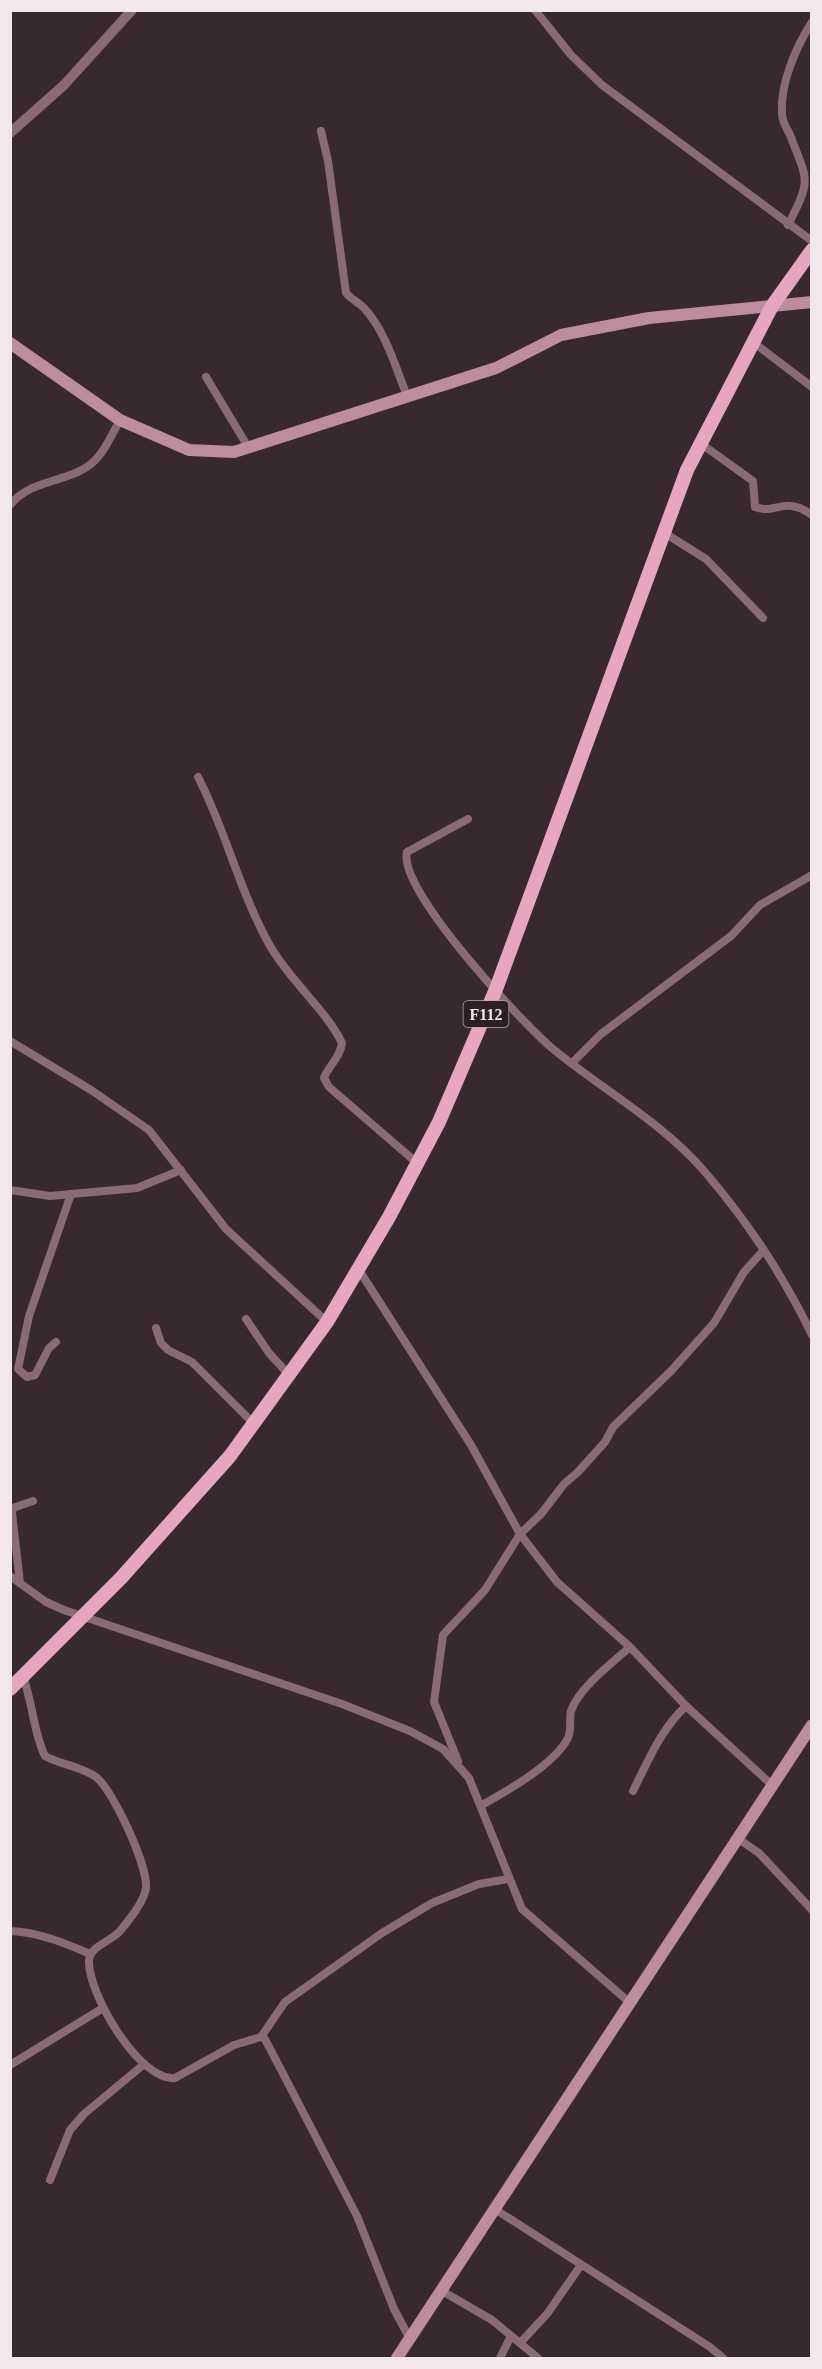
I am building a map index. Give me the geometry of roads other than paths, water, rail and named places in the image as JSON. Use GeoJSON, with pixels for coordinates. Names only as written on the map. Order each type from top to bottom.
{"type":"FeatureCollection","features":[{"type":"Feature","properties":{"kind":"main road","name":"F112"},"geometry":{"type":"LineString","coordinates":[[10,1689],[175,1519],[254,1424],[290,1376],[359,1270],[460,1078],[496,989],[663,532],[700,443],[772,306],[812,250]]}},
{"type":"Feature","properties":{"kind":"main road"},"geometry":{"type":"LineString","coordinates":[[10,342],[120,420],[189,450],[234,452],[496,368],[561,334],[649,318],[812,302]]}},
{"type":"Feature","properties":{"kind":"main road"},"geometry":{"type":"LineString","coordinates":[[397,2358],[493,2208],[812,1725]]}},
{"type":"Feature","properties":{"kind":"street"},"geometry":{"type":"LineString","coordinates":[[10,133],[64,85],[132,10]]}},
{"type":"Feature","properties":{"kind":"street"},"geometry":{"type":"LineString","coordinates":[[535,10],[571,55],[602,85],[812,242]]}},
{"type":"Feature","properties":{"kind":"street"},"geometry":{"type":"LineString","coordinates":[[788,225],[804,195],[807,176],[782,115],[784,95],[794,60],[812,22]]}},
{"type":"Feature","properties":{"kind":"street"},"geometry":{"type":"LineString","coordinates":[[321,131],[328,161],[346,293],[372,319],[391,355],[407,396]]}},
{"type":"Feature","properties":{"kind":"street"},"geometry":{"type":"LineString","coordinates":[[754,343],[812,387]]}},
{"type":"Feature","properties":{"kind":"street"},"geometry":{"type":"LineString","coordinates":[[206,377],[248,447]]}},
{"type":"Feature","properties":{"kind":"street"},"geometry":{"type":"LineString","coordinates":[[10,505],[24,492],[86,468],[94,461],[120,420]]}},
{"type":"Feature","properties":{"kind":"street"},"geometry":{"type":"LineString","coordinates":[[700,443],[753,480],[755,507],[761,509],[788,504],[795,505],[812,515]]}},
{"type":"Feature","properties":{"kind":"street"},"geometry":{"type":"LineString","coordinates":[[663,532],[706,559],[763,618]]}},
{"type":"Feature","properties":{"kind":"street"},"geometry":{"type":"LineString","coordinates":[[198,777],[222,832],[236,876],[270,945],[284,968],[342,1043],[340,1054],[327,1070],[324,1078],[329,1087],[417,1162]]}},
{"type":"Feature","properties":{"kind":"street"},"geometry":{"type":"LineString","coordinates":[[468,819],[414,846],[407,852],[405,858],[411,875],[447,934],[553,1048],[645,1115],[704,1170],[763,1251],[810,1329]]}},
{"type":"Feature","properties":{"kind":"street"},"geometry":{"type":"LineString","coordinates":[[573,1062],[601,1035],[731,936],[760,905],[812,874]]}},
{"type":"Feature","properties":{"kind":"street"},"geometry":{"type":"LineString","coordinates":[[10,1041],[149,1130],[226,1229],[327,1322]]}},
{"type":"Feature","properties":{"kind":"street"},"geometry":{"type":"LineString","coordinates":[[10,1190],[50,1196],[137,1188],[181,1170]]}},
{"type":"Feature","properties":{"kind":"street"},"geometry":{"type":"LineString","coordinates":[[56,1342],[49,1348],[35,1375],[27,1377],[20,1374],[18,1369],[29,1317],[71,1194]]}},
{"type":"Feature","properties":{"kind":"street"},"geometry":{"type":"LineString","coordinates":[[629,2002],[522,1909],[508,1879],[482,1805],[459,1764],[434,1702],[441,1639],[485,1590],[520,1534],[532,1525],[564,1484],[605,1442],[613,1427],[693,1348],[714,1323],[744,1272],[763,1251]]}},
{"type":"Feature","properties":{"kind":"street"},"geometry":{"type":"LineString","coordinates":[[359,1270],[471,1445],[520,1534],[557,1582],[630,1647],[686,1706],[772,1785]]}},
{"type":"Feature","properties":{"kind":"street"},"geometry":{"type":"LineString","coordinates":[[246,1319],[269,1353],[290,1376]]}},
{"type":"Feature","properties":{"kind":"street"},"geometry":{"type":"LineString","coordinates":[[156,1328],[161,1343],[168,1350],[192,1362],[254,1424]]}},
{"type":"Feature","properties":{"kind":"street"},"geometry":{"type":"LineString","coordinates":[[20,1583],[13,1508],[33,1501]]}},
{"type":"Feature","properties":{"kind":"street"},"geometry":{"type":"LineString","coordinates":[[10,1576],[46,1602],[82,1617],[381,1719],[410,1731],[443,1749],[459,1764]]}},
{"type":"Feature","properties":{"kind":"street"},"geometry":{"type":"LineString","coordinates":[[482,1805],[537,1770],[562,1745],[570,1731],[571,1710],[579,1698],[598,1676],[630,1647]]}},
{"type":"Feature","properties":{"kind":"street"},"geometry":{"type":"LineString","coordinates":[[23,1677],[29,1692],[40,1745],[45,1756],[96,1777],[108,1791],[143,1869],[145,1893],[132,1914],[119,1932],[90,1954]]}},
{"type":"Feature","properties":{"kind":"street"},"geometry":{"type":"LineString","coordinates":[[633,1791],[658,1742],[674,1717],[686,1706]]}},
{"type":"Feature","properties":{"kind":"street"},"geometry":{"type":"LineString","coordinates":[[737,1838],[759,1853],[812,1910]]}},
{"type":"Feature","properties":{"kind":"street"},"geometry":{"type":"LineString","coordinates":[[90,1954],[91,1976],[103,2008],[143,2065],[165,2079],[175,2078],[234,2044],[261,2037],[285,2002],[382,1933],[432,1903],[479,1884],[508,1879]]}},
{"type":"Feature","properties":{"kind":"street"},"geometry":{"type":"LineString","coordinates":[[10,1931],[23,1931],[58,1940],[90,1954]]}},
{"type":"Feature","properties":{"kind":"street"},"geometry":{"type":"LineString","coordinates":[[10,2065],[103,2008]]}},
{"type":"Feature","properties":{"kind":"street"},"geometry":{"type":"LineString","coordinates":[[261,2037],[271,2049],[357,2216],[394,2309],[410,2339]]}},
{"type":"Feature","properties":{"kind":"street"},"geometry":{"type":"LineString","coordinates":[[50,2180],[70,2130],[84,2114],[143,2065]]}},
{"type":"Feature","properties":{"kind":"street"},"geometry":{"type":"LineString","coordinates":[[493,2208],[710,2347],[723,2358]]}},
{"type":"Feature","properties":{"kind":"street"},"geometry":{"type":"LineString","coordinates":[[520,2343],[547,2314],[581,2265]]}},
{"type":"Feature","properties":{"kind":"street"},"geometry":{"type":"LineString","coordinates":[[442,2291],[492,2320],[538,2358]]}},
{"type":"Feature","properties":{"kind":"street"},"geometry":{"type":"LineString","coordinates":[[500,2358],[511,2336]]}}]}
